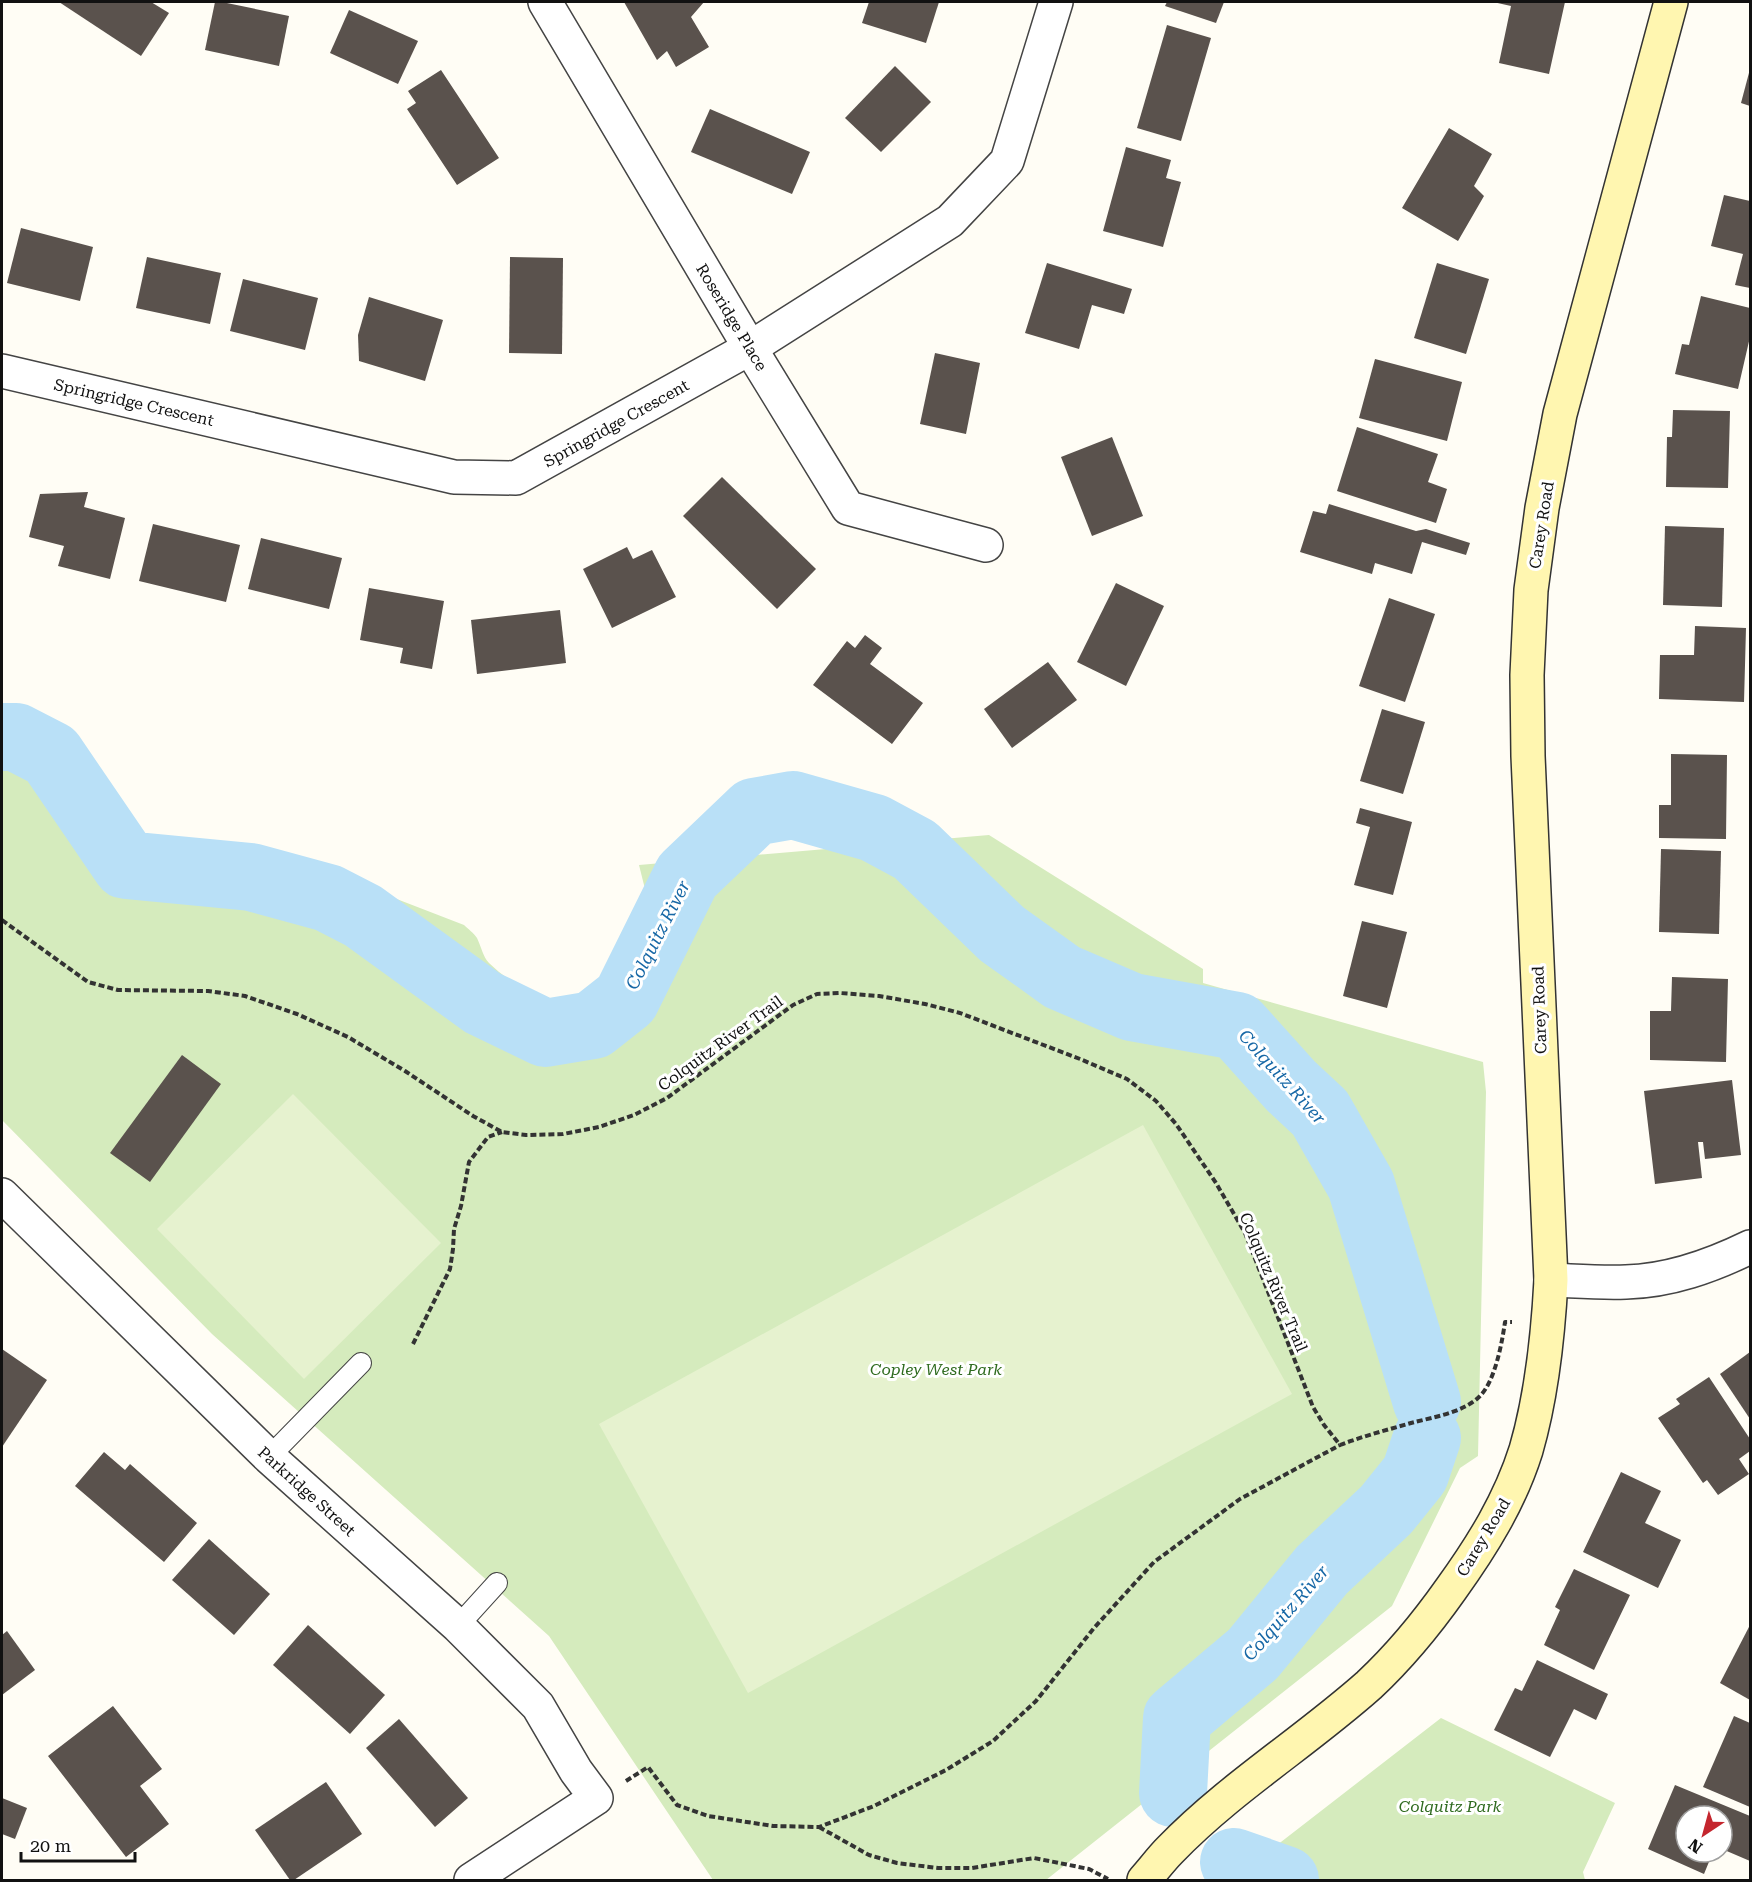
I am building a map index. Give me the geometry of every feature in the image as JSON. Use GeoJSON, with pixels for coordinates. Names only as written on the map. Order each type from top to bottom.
{"type":"FeatureCollection","features":[{"type":"Feature","properties":{"kind":"street","name":"Roseridge Place"},"geometry":{"type":"LineString","coordinates":[[545,2],[750,348],[848,508],[986,545]]}},
{"type":"Feature","properties":{"kind":"street","name":"Springridge Crescent"},"geometry":{"type":"LineString","coordinates":[[2,371],[454,477],[516,478],[750,348],[950,221],[1007,161],[1056,2]]}},
{"type":"Feature","properties":{"kind":"street","name":"Carey Road"},"geometry":{"type":"LineString","coordinates":[[1144,1881],[1171,1849],[1221,1803],[1369,1685],[1406,1648],[1478,1551],[1506,1503],[1526,1450],[1539,1390],[1549,1321],[1551,1280],[1528,756],[1527,675],[1531,590],[1542,508],[1560,414],[1671,2]]}},
{"type":"Feature","properties":{"kind":"street","name":"Parkridge Street"},"geometry":{"type":"LineString","coordinates":[[2,1196],[269,1457],[458,1626],[538,1706],[576,1771],[596,1798]]}},
{"type":"Feature","properties":{"kind":"street"},"geometry":{"type":"LineString","coordinates":[[1551,1280],[1626,1282],[1674,1276],[1715,1264],[1750,1247]]}},
{"type":"Feature","properties":{"kind":"street"},"geometry":{"type":"LineString","coordinates":[[471,1881],[596,1798]]}},
{"type":"Feature","properties":{"kind":"lane"},"geometry":{"type":"LineString","coordinates":[[269,1457],[362,1363]]}},
{"type":"Feature","properties":{"kind":"lane"},"geometry":{"type":"LineString","coordinates":[[458,1626],[497,1583]]}},
{"type":"Feature","properties":{"kind":"path","name":"Colquitz River Trail"},"geometry":{"type":"LineString","coordinates":[[2,920],[88,982],[118,990],[217,992],[245,996],[297,1014],[348,1036],[502,1132],[526,1135],[563,1134],[599,1127],[634,1115],[667,1098],[793,1005],[817,994],[879,996],[925,1004],[960,1013],[1080,1059],[1127,1079],[1156,1101],[1176,1124],[1216,1183],[1245,1233],[1313,1407],[1340,1445]]}},
{"type":"Feature","properties":{"kind":"path"},"geometry":{"type":"LineString","coordinates":[[413,1344],[450,1269],[454,1229],[461,1206],[469,1162],[488,1137],[502,1132]]}},
{"type":"Feature","properties":{"kind":"path"},"geometry":{"type":"LineString","coordinates":[[596,1798],[648,1767],[676,1805],[708,1816],[773,1826],[819,1827],[874,1806],[946,1770],[993,1741],[1036,1701],[1094,1628],[1154,1562],[1240,1499],[1340,1445],[1456,1411],[1479,1398],[1485,1389]]}},
{"type":"Feature","properties":{"kind":"path"},"geometry":{"type":"LineString","coordinates":[[819,1827],[868,1855],[897,1863],[938,1868],[972,1868],[1034,1858],[1089,1869],[1110,1881]]}},
{"type":"Feature","properties":{"kind":"green space","name":"Copley West Park"},"geometry":{"type":"Polygon","coordinates":[[[12,754],[37,761],[57,778],[83,822],[94,852],[102,861],[117,869],[132,872],[193,866],[217,859],[262,863],[376,891],[464,925],[477,938],[487,961],[500,973],[529,993],[562,1007],[579,1009],[594,1007],[607,999],[654,925],[639,865],[989,835],[1203,969],[1203,983],[1483,1062],[1486,1092],[1478,1456],[1460,1468],[1392,1606],[1046,1880],[713,1880],[549,1636],[212,1334],[2,1120],[2,757],[12,754]]]}},
{"type":"Feature","properties":{"kind":"green space"},"geometry":{"type":"Polygon","coordinates":[[[293,1094],[441,1243],[304,1379],[157,1229],[293,1094]]]}},
{"type":"Feature","properties":{"kind":"green space"},"geometry":{"type":"Polygon","coordinates":[[[1143,1125],[1292,1394],[748,1693],[599,1424],[1143,1125]]]}},
{"type":"Feature","properties":{"kind":"green space","name":"Colquitz Park"},"geometry":{"type":"Polygon","coordinates":[[[1441,1718],[1615,1803],[1583,1872],[1585,1880],[1235,1880],[1250,1866],[1441,1718]]]}},
{"type":"Feature","properties":{"kind":"building"},"geometry":{"type":"Polygon","coordinates":[[[59,2],[151,2],[169,13],[141,56],[59,2]]]}},
{"type":"Feature","properties":{"kind":"building"},"geometry":{"type":"Polygon","coordinates":[[[215,2],[289,16],[279,66],[205,50],[215,2]]]}},
{"type":"Feature","properties":{"kind":"building"},"geometry":{"type":"Polygon","coordinates":[[[624,2],[704,2],[691,17],[709,47],[676,67],[667,51],[657,60],[624,2]]]}},
{"type":"Feature","properties":{"kind":"building"},"geometry":{"type":"Polygon","coordinates":[[[869,2],[939,2],[926,43],[862,23],[869,2]]]}},
{"type":"Feature","properties":{"kind":"building"},"geometry":{"type":"Polygon","coordinates":[[[1167,2],[1224,2],[1216,23],[1165,6],[1167,2]]]}},
{"type":"Feature","properties":{"kind":"building"},"geometry":{"type":"Polygon","coordinates":[[[1493,2],[1565,2],[1549,74],[1499,63],[1511,6],[1493,2]]]}},
{"type":"Feature","properties":{"kind":"building"},"geometry":{"type":"Polygon","coordinates":[[[349,10],[418,41],[398,84],[330,53],[349,10]]]}},
{"type":"Feature","properties":{"kind":"building"},"geometry":{"type":"Polygon","coordinates":[[[1167,25],[1211,38],[1181,141],[1137,128],[1167,25]]]}},
{"type":"Feature","properties":{"kind":"building"},"geometry":{"type":"Polygon","coordinates":[[[895,66],[931,102],[881,152],[845,118],[895,66]]]}},
{"type":"Feature","properties":{"kind":"building"},"geometry":{"type":"Polygon","coordinates":[[[1750,69],[1750,106],[1741,103],[1750,69]]]}},
{"type":"Feature","properties":{"kind":"building"},"geometry":{"type":"Polygon","coordinates":[[[441,70],[499,158],[457,185],[407,109],[416,103],[408,91],[441,70]]]}},
{"type":"Feature","properties":{"kind":"building"},"geometry":{"type":"Polygon","coordinates":[[[710,109],[810,152],[792,194],[691,152],[710,109]]]}},
{"type":"Feature","properties":{"kind":"building"},"geometry":{"type":"Polygon","coordinates":[[[1449,128],[1492,154],[1474,186],[1484,196],[1458,241],[1402,208],[1449,128]]]}},
{"type":"Feature","properties":{"kind":"building"},"geometry":{"type":"Polygon","coordinates":[[[1126,147],[1171,160],[1166,178],[1181,182],[1163,247],[1103,231],[1126,147]]]}},
{"type":"Feature","properties":{"kind":"building"},"geometry":{"type":"Polygon","coordinates":[[[1724,195],[1750,201],[1750,288],[1735,285],[1743,254],[1711,246],[1724,195]]]}},
{"type":"Feature","properties":{"kind":"building"},"geometry":{"type":"Polygon","coordinates":[[[21,228],[93,247],[80,301],[7,283],[21,228]]]}},
{"type":"Feature","properties":{"kind":"building"},"geometry":{"type":"Polygon","coordinates":[[[147,257],[221,273],[210,324],[136,308],[147,257]]]}},
{"type":"Feature","properties":{"kind":"building"},"geometry":{"type":"Polygon","coordinates":[[[510,257],[563,258],[562,354],[509,353],[510,257]]]}},
{"type":"Feature","properties":{"kind":"building"},"geometry":{"type":"Polygon","coordinates":[[[1047,263],[1132,289],[1124,314],[1092,305],[1079,349],[1025,333],[1047,263]]]}},
{"type":"Feature","properties":{"kind":"building"},"geometry":{"type":"Polygon","coordinates":[[[1437,263],[1489,279],[1466,354],[1414,338],[1437,263]]]}},
{"type":"Feature","properties":{"kind":"building"},"geometry":{"type":"Polygon","coordinates":[[[243,279],[318,298],[305,350],[230,331],[243,279]]]}},
{"type":"Feature","properties":{"kind":"building"},"geometry":{"type":"Polygon","coordinates":[[[1701,296],[1750,308],[1750,337],[1738,389],[1675,374],[1682,344],[1689,345],[1701,296]]]}},
{"type":"Feature","properties":{"kind":"building"},"geometry":{"type":"Polygon","coordinates":[[[369,297],[443,320],[425,381],[359,361],[358,335],[369,297]]]}},
{"type":"Feature","properties":{"kind":"building"},"geometry":{"type":"Polygon","coordinates":[[[935,353],[980,363],[966,434],[920,424],[935,353]]]}},
{"type":"Feature","properties":{"kind":"building"},"geometry":{"type":"Polygon","coordinates":[[[1375,359],[1462,382],[1447,441],[1359,418],[1375,359]]]}},
{"type":"Feature","properties":{"kind":"building"},"geometry":{"type":"Polygon","coordinates":[[[1673,410],[1730,411],[1728,488],[1666,487],[1667,437],[1672,437],[1673,410]]]}},
{"type":"Feature","properties":{"kind":"building"},"geometry":{"type":"Polygon","coordinates":[[[1357,427],[1438,454],[1428,482],[1447,489],[1436,523],[1337,491],[1357,427]]]}},
{"type":"Feature","properties":{"kind":"building"},"geometry":{"type":"Polygon","coordinates":[[[1112,437],[1143,516],[1092,536],[1061,457],[1112,437]]]}},
{"type":"Feature","properties":{"kind":"building"},"geometry":{"type":"Polygon","coordinates":[[[722,477],[816,569],[777,609],[683,516],[722,477]]]}},
{"type":"Feature","properties":{"kind":"building"},"geometry":{"type":"Polygon","coordinates":[[[88,492],[84,507],[125,518],[110,579],[58,566],[64,546],[29,537],[40,494],[88,492]]]}},
{"type":"Feature","properties":{"kind":"building"},"geometry":{"type":"Polygon","coordinates":[[[1329,504],[1416,531],[1426,529],[1470,543],[1466,555],[1422,542],[1412,574],[1375,563],[1372,574],[1300,552],[1313,511],[1326,514],[1329,504]]]}},
{"type":"Feature","properties":{"kind":"building"},"geometry":{"type":"Polygon","coordinates":[[[153,524],[240,545],[226,602],[139,581],[153,524]]]}},
{"type":"Feature","properties":{"kind":"building"},"geometry":{"type":"Polygon","coordinates":[[[1665,526],[1724,528],[1722,607],[1663,605],[1665,526]]]}},
{"type":"Feature","properties":{"kind":"building"},"geometry":{"type":"Polygon","coordinates":[[[261,538],[342,558],[329,609],[248,589],[261,538]]]}},
{"type":"Feature","properties":{"kind":"building"},"geometry":{"type":"Polygon","coordinates":[[[627,547],[633,559],[652,550],[676,597],[612,628],[583,569],[627,547]]]}},
{"type":"Feature","properties":{"kind":"building"},"geometry":{"type":"Polygon","coordinates":[[[1116,583],[1164,606],[1126,686],[1077,662],[1116,583]]]}},
{"type":"Feature","properties":{"kind":"building"},"geometry":{"type":"Polygon","coordinates":[[[369,588],[444,601],[432,669],[400,663],[403,648],[360,640],[369,588]]]}},
{"type":"Feature","properties":{"kind":"building"},"geometry":{"type":"Polygon","coordinates":[[[1389,598],[1435,614],[1405,702],[1359,686],[1389,598]]]}},
{"type":"Feature","properties":{"kind":"building"},"geometry":{"type":"Polygon","coordinates":[[[560,610],[566,663],[477,674],[471,620],[560,610]]]}},
{"type":"Feature","properties":{"kind":"building"},"geometry":{"type":"Polygon","coordinates":[[[1695,626],[1746,628],[1744,702],[1659,699],[1660,655],[1694,655],[1695,626]]]}},
{"type":"Feature","properties":{"kind":"building"},"geometry":{"type":"Polygon","coordinates":[[[865,635],[882,648],[870,664],[923,703],[892,744],[813,685],[847,641],[855,648],[865,635]]]}},
{"type":"Feature","properties":{"kind":"building"},"geometry":{"type":"Polygon","coordinates":[[[1048,662],[1077,700],[1012,748],[984,709],[1048,662]]]}},
{"type":"Feature","properties":{"kind":"building"},"geometry":{"type":"Polygon","coordinates":[[[1382,709],[1425,722],[1403,794],[1360,781],[1382,709]]]}},
{"type":"Feature","properties":{"kind":"building"},"geometry":{"type":"Polygon","coordinates":[[[1671,754],[1727,755],[1726,839],[1659,838],[1659,805],[1671,805],[1671,754]]]}},
{"type":"Feature","properties":{"kind":"building"},"geometry":{"type":"Polygon","coordinates":[[[1360,808],[1412,822],[1393,895],[1354,885],[1370,827],[1356,823],[1360,808]]]}},
{"type":"Feature","properties":{"kind":"building"},"geometry":{"type":"Polygon","coordinates":[[[1661,849],[1721,851],[1719,934],[1659,932],[1661,849]]]}},
{"type":"Feature","properties":{"kind":"building"},"geometry":{"type":"Polygon","coordinates":[[[1362,921],[1407,932],[1387,1008],[1343,996],[1362,921]]]}},
{"type":"Feature","properties":{"kind":"building"},"geometry":{"type":"Polygon","coordinates":[[[1672,977],[1728,979],[1726,1062],[1650,1060],[1650,1011],[1671,1011],[1672,977]]]}},
{"type":"Feature","properties":{"kind":"building"},"geometry":{"type":"Polygon","coordinates":[[[182,1055],[221,1084],[150,1182],[110,1153],[182,1055]]]}},
{"type":"Feature","properties":{"kind":"building"},"geometry":{"type":"Polygon","coordinates":[[[1732,1080],[1741,1155],[1705,1159],[1703,1142],[1698,1142],[1702,1178],[1655,1184],[1644,1091],[1732,1080]]]}},
{"type":"Feature","properties":{"kind":"building"},"geometry":{"type":"Polygon","coordinates":[[[2,1349],[47,1380],[2,1447],[2,1349]]]}},
{"type":"Feature","properties":{"kind":"building"},"geometry":{"type":"Polygon","coordinates":[[[1750,1352],[1750,1419],[1720,1374],[1750,1352]]]}},
{"type":"Feature","properties":{"kind":"building"},"geometry":{"type":"Polygon","coordinates":[[[1709,1377],[1750,1439],[1750,1451],[1739,1459],[1749,1474],[1718,1495],[1707,1480],[1703,1483],[1658,1418],[1680,1404],[1676,1399],[1709,1377]]]}},
{"type":"Feature","properties":{"kind":"building"},"geometry":{"type":"Polygon","coordinates":[[[104,1452],[125,1470],[130,1464],[197,1523],[164,1562],[75,1486],[104,1452]]]}},
{"type":"Feature","properties":{"kind":"building"},"geometry":{"type":"Polygon","coordinates":[[[1621,1472],[1661,1491],[1645,1523],[1681,1540],[1658,1588],[1583,1552],[1621,1472]]]}},
{"type":"Feature","properties":{"kind":"building"},"geometry":{"type":"Polygon","coordinates":[[[209,1539],[270,1594],[234,1635],[172,1580],[209,1539]]]}},
{"type":"Feature","properties":{"kind":"building"},"geometry":{"type":"Polygon","coordinates":[[[1574,1569],[1630,1595],[1594,1670],[1544,1645],[1560,1610],[1555,1607],[1574,1569]]]}},
{"type":"Feature","properties":{"kind":"building"},"geometry":{"type":"Polygon","coordinates":[[[308,1625],[385,1695],[350,1734],[273,1665],[308,1625]]]}},
{"type":"Feature","properties":{"kind":"building"},"geometry":{"type":"Polygon","coordinates":[[[1750,1625],[1750,1700],[1720,1683],[1750,1625]]]}},
{"type":"Feature","properties":{"kind":"building"},"geometry":{"type":"Polygon","coordinates":[[[7,1631],[35,1670],[2,1695],[2,1635],[7,1631]]]}},
{"type":"Feature","properties":{"kind":"building"},"geometry":{"type":"Polygon","coordinates":[[[1537,1660],[1608,1694],[1596,1720],[1574,1709],[1550,1757],[1494,1730],[1515,1688],[1522,1691],[1537,1660]]]}},
{"type":"Feature","properties":{"kind":"building"},"geometry":{"type":"Polygon","coordinates":[[[113,1706],[162,1769],[140,1786],[169,1824],[126,1857],[48,1756],[113,1706]]]}},
{"type":"Feature","properties":{"kind":"building"},"geometry":{"type":"Polygon","coordinates":[[[1734,1716],[1750,1723],[1750,1807],[1703,1787],[1734,1716]]]}},
{"type":"Feature","properties":{"kind":"building"},"geometry":{"type":"Polygon","coordinates":[[[399,1719],[468,1798],[435,1827],[366,1748],[399,1719]]]}},
{"type":"Feature","properties":{"kind":"building"},"geometry":{"type":"Polygon","coordinates":[[[326,1782],[362,1834],[294,1880],[290,1880],[255,1830],[326,1782]]]}},
{"type":"Feature","properties":{"kind":"building"},"geometry":{"type":"Polygon","coordinates":[[[1675,1785],[1721,1804],[1674,1804],[1674,1861],[1648,1849],[1675,1785]]]}},
{"type":"Feature","properties":{"kind":"building"},"geometry":{"type":"Polygon","coordinates":[[[2,1798],[27,1808],[15,1839],[2,1834],[2,1798]]]}},
{"type":"Feature","properties":{"kind":"building"},"geometry":{"type":"Polygon","coordinates":[[[1734,1809],[1750,1816],[1750,1861],[1734,1854],[1734,1809]]]}},
{"type":"Feature","properties":{"kind":"building"},"geometry":{"type":"Polygon","coordinates":[[[1682,1864],[1708,1864],[1704,1874],[1682,1864]]]}},
{"type":"Feature","properties":{"kind":"waterway","name":"Colquitz River"},"geometry":{"type":"LineString","coordinates":[[2,737],[16,737],[51,755],[126,865],[251,877],[328,898],[363,916],[483,1003],[545,1033],[593,1025],[626,999],[687,876],[754,812],[793,805],[874,828],[915,850],[1002,934],[1062,977],[1132,1007],[1237,1026],[1291,1086],[1320,1113],[1361,1185],[1427,1402]]}},
{"type":"Feature","properties":{"kind":"waterway","name":"Colquitz River"},"geometry":{"type":"LineString","coordinates":[[1173,1793],[1177,1718],[1253,1654],[1322,1570],[1386,1510],[1415,1474],[1427,1438]]}},
{"type":"Feature","properties":{"kind":"waterway","name":"Colquitz River"},"geometry":{"type":"LineString","coordinates":[[1234,1862],[1285,1880]]}}]}
